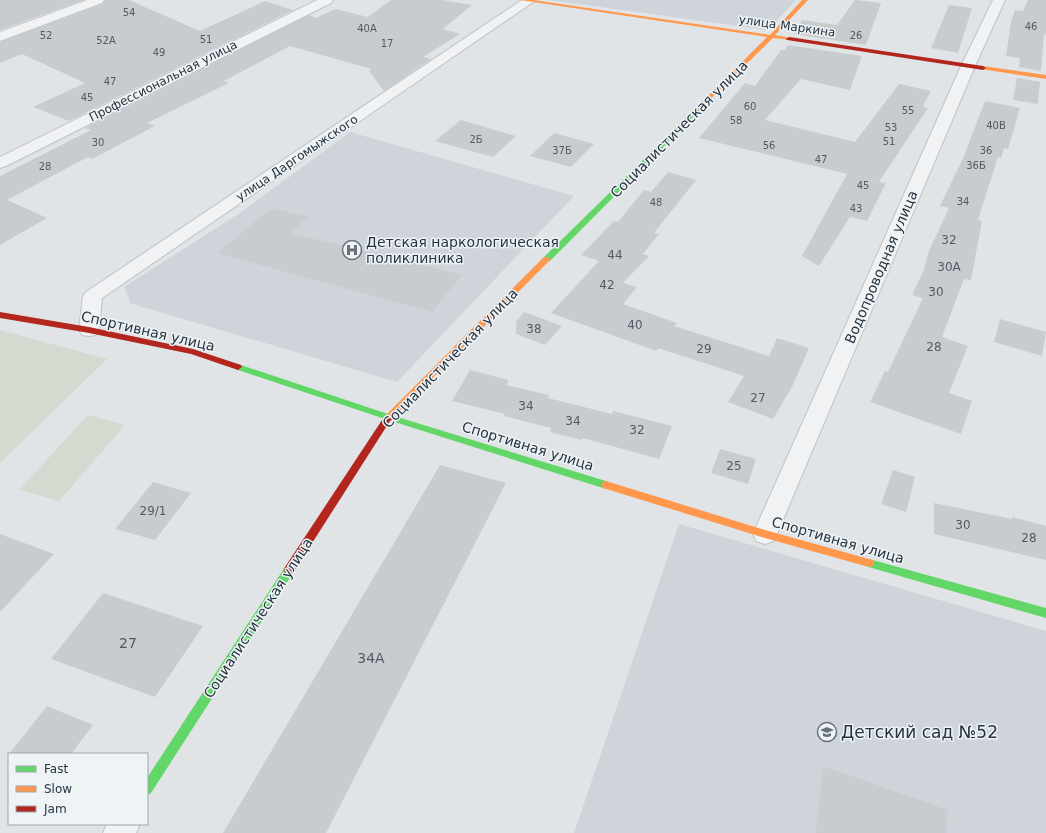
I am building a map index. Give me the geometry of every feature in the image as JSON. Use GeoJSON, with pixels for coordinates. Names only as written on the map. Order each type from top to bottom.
{"type":"FeatureCollection","features":[{"type":"Feature","properties":{"kind":"street"},"geometry":{"type":"LineString","coordinates":[[0,37],[98,0]]}},
{"type":"Feature","properties":{"kind":"street","name":"Профессиональная улица"},"geometry":{"type":"LineString","coordinates":[[0,163],[326,0]]}},
{"type":"Feature","properties":{"kind":"street","name":"улица Маркина"},"geometry":{"type":"LineString","coordinates":[[527,0],[1046,77]]}},
{"type":"Feature","properties":{"kind":"street","name":"улица Даргомыжского"},"geometry":{"type":"LineString","coordinates":[[89,330],[93,296],[527,0]]}},
{"type":"Feature","properties":{"kind":"street","name":"Социалистическая улица"},"geometry":{"type":"LineString","coordinates":[[148,787],[388,418],[772,36],[805,0]]}},
{"type":"Feature","properties":{"kind":"street","name":"Водопроводная улица"},"geometry":{"type":"LineString","coordinates":[[765,534],[968,66],[999,0]]}},
{"type":"Feature","properties":{"kind":"street","name":"Спортивная улица"},"geometry":{"type":"LineString","coordinates":[[0,315],[89,330],[193,352],[388,418],[765,534],[1046,613]]}},
{"type":"Feature","properties":{"kind":"shaded area"},"geometry":{"type":"Polygon","coordinates":[[[550,0],[796,0],[768,30],[550,0]]]}},
{"type":"Feature","properties":{"kind":"shaded area","name":"Детская наркологическая поликлиника"},"geometry":{"type":"Polygon","coordinates":[[[350,132],[574,196],[397,382],[129,303],[129,298],[124,287],[240,213],[350,132]]]}},
{"type":"Feature","properties":{"kind":"shaded area"},"geometry":{"type":"Polygon","coordinates":[[[0,330],[107,359],[0,463],[0,330]]]}},
{"type":"Feature","properties":{"kind":"shaded area"},"geometry":{"type":"Polygon","coordinates":[[[88,415],[125,425],[59,501],[19,490],[88,415]]]}},
{"type":"Feature","properties":{"kind":"shaded area","name":"Детский сад №52"},"geometry":{"type":"Polygon","coordinates":[[[679,524],[1046,631],[1046,833],[574,833],[679,524]]]}},
{"type":"Feature","properties":{"kind":"building"},"geometry":{"type":"Polygon","coordinates":[[[0,0],[83,0],[0,30],[0,0]]]}},
{"type":"Feature","properties":{"kind":"building"},"geometry":{"type":"Polygon","coordinates":[[[105,0],[129,0],[200,31],[265,1],[293,10],[69,121],[33,107],[85,83],[22,54],[0,63],[0,42],[103,4],[105,0]]]}},
{"type":"Feature","properties":{"kind":"building"},"geometry":{"type":"Polygon","coordinates":[[[391,0],[442,0],[472,5],[443,29],[460,34],[423,57],[431,59],[384,91],[369,71],[371,69],[290,46],[224,81],[229,83],[147,123],[155,126],[92,159],[88,157],[7,200],[47,218],[0,245],[0,176],[91,130],[85,128],[309,15],[316,18],[335,9],[368,17],[391,0]]]}},
{"type":"Feature","properties":{"kind":"building"},"geometry":{"type":"Polygon","coordinates":[[[855,0],[881,3],[866,45],[794,34],[802,20],[837,25],[855,0]]]}},
{"type":"Feature","properties":{"kind":"building"},"geometry":{"type":"Polygon","coordinates":[[[1028,0],[1046,0],[1046,35],[1044,34],[1041,71],[1019,67],[1020,58],[1006,56],[1011,22],[1015,10],[1023,11],[1028,0]]]}},
{"type":"Feature","properties":{"kind":"building"},"geometry":{"type":"Polygon","coordinates":[[[949,5],[972,8],[958,53],[931,48],[949,5]]]}},
{"type":"Feature","properties":{"kind":"building"},"geometry":{"type":"Polygon","coordinates":[[[788,45],[862,56],[850,90],[801,79],[765,120],[855,142],[899,84],[931,91],[923,106],[928,108],[879,182],[886,183],[867,221],[850,217],[819,266],[802,256],[847,174],[699,138],[745,83],[755,86],[781,50],[785,50],[788,45]]]}},
{"type":"Feature","properties":{"kind":"building"},"geometry":{"type":"Polygon","coordinates":[[[1017,78],[1040,82],[1038,104],[1013,100],[1017,78]]]}},
{"type":"Feature","properties":{"kind":"building"},"geometry":{"type":"Polygon","coordinates":[[[985,101],[1020,108],[1008,149],[1004,148],[1001,158],[998,157],[978,220],[982,221],[971,280],[964,279],[942,337],[968,346],[949,393],[972,401],[961,434],[870,402],[885,371],[888,372],[923,298],[912,295],[924,270],[928,253],[949,208],[940,206],[964,156],[985,101]]]}},
{"type":"Feature","properties":{"kind":"building"},"geometry":{"type":"Polygon","coordinates":[[[461,120],[516,136],[493,157],[435,141],[461,120]]]}},
{"type":"Feature","properties":{"kind":"building"},"geometry":{"type":"Polygon","coordinates":[[[554,133],[594,144],[571,167],[530,156],[554,133]]]}},
{"type":"Feature","properties":{"kind":"building"},"geometry":{"type":"Polygon","coordinates":[[[668,172],[696,180],[654,233],[659,234],[643,254],[649,256],[623,283],[637,287],[623,304],[677,323],[674,326],[769,356],[777,338],[809,348],[792,387],[773,419],[728,402],[744,376],[658,348],[656,351],[551,313],[599,261],[581,255],[614,221],[618,222],[644,190],[651,192],[668,172]]]}},
{"type":"Feature","properties":{"kind":"building"},"geometry":{"type":"Polygon","coordinates":[[[272,208],[308,217],[291,233],[462,275],[432,312],[217,253],[272,208]]]}},
{"type":"Feature","properties":{"kind":"building"},"geometry":{"type":"Polygon","coordinates":[[[524,312],[562,326],[545,345],[516,334],[516,322],[524,312]]]}},
{"type":"Feature","properties":{"kind":"building"},"geometry":{"type":"Polygon","coordinates":[[[1000,319],[1046,332],[1042,356],[994,342],[1000,319]]]}},
{"type":"Feature","properties":{"kind":"building"},"geometry":{"type":"Polygon","coordinates":[[[470,370],[509,380],[506,385],[549,395],[548,398],[612,414],[613,411],[672,426],[659,459],[583,438],[582,440],[550,432],[551,428],[504,416],[505,414],[452,401],[470,370]]]}},
{"type":"Feature","properties":{"kind":"building"},"geometry":{"type":"Polygon","coordinates":[[[720,449],[756,459],[748,484],[711,473],[720,449]]]}},
{"type":"Feature","properties":{"kind":"building"},"geometry":{"type":"Polygon","coordinates":[[[440,465],[506,483],[326,833],[223,833],[440,465]]]}},
{"type":"Feature","properties":{"kind":"building"},"geometry":{"type":"Polygon","coordinates":[[[893,470],[915,477],[906,512],[881,504],[893,470]]]}},
{"type":"Feature","properties":{"kind":"building"},"geometry":{"type":"Polygon","coordinates":[[[153,482],[191,493],[155,540],[115,529],[153,482]]]}},
{"type":"Feature","properties":{"kind":"building"},"geometry":{"type":"Polygon","coordinates":[[[934,503],[1012,519],[1012,517],[1046,526],[1046,560],[934,534],[934,503]]]}},
{"type":"Feature","properties":{"kind":"building"},"geometry":{"type":"Polygon","coordinates":[[[0,534],[54,554],[0,612],[0,534]]]}},
{"type":"Feature","properties":{"kind":"building"},"geometry":{"type":"Polygon","coordinates":[[[103,593],[203,626],[155,697],[51,659],[103,593]]]}},
{"type":"Feature","properties":{"kind":"building"},"geometry":{"type":"Polygon","coordinates":[[[47,706],[93,725],[72,753],[10,753],[47,706]]]}},
{"type":"Feature","properties":{"kind":"building"},"geometry":{"type":"Polygon","coordinates":[[[823,766],[948,810],[946,833],[816,833],[823,766]]]}},
{"type":"Feature","properties":{"kind":"traffic: fast"},"geometry":{"type":"LineString","coordinates":[[547,259],[699,108]]}},
{"type":"Feature","properties":{"kind":"traffic: fast"},"geometry":{"type":"LineString","coordinates":[[238,367],[388,417],[606,485]]}},
{"type":"Feature","properties":{"kind":"traffic: fast"},"geometry":{"type":"LineString","coordinates":[[869,563],[1046,613]]}},
{"type":"Feature","properties":{"kind":"traffic: fast"},"geometry":{"type":"LineString","coordinates":[[148,787],[289,570]]}},
{"type":"Feature","properties":{"kind":"traffic: slow"},"geometry":{"type":"LineString","coordinates":[[523,0],[789,39]]}},
{"type":"Feature","properties":{"kind":"traffic: slow"},"geometry":{"type":"LineString","coordinates":[[699,108],[772,36],[805,0]]}},
{"type":"Feature","properties":{"kind":"traffic: slow"},"geometry":{"type":"LineString","coordinates":[[983,68],[1046,77]]}},
{"type":"Feature","properties":{"kind":"traffic: slow"},"geometry":{"type":"LineString","coordinates":[[387,419],[547,259]]}},
{"type":"Feature","properties":{"kind":"traffic: slow"},"geometry":{"type":"LineString","coordinates":[[606,485],[765,534],[869,563]]}},
{"type":"Feature","properties":{"kind":"traffic: jam"},"geometry":{"type":"LineString","coordinates":[[789,39],[983,68]]}},
{"type":"Feature","properties":{"kind":"traffic: jam"},"geometry":{"type":"LineString","coordinates":[[0,315],[89,330],[193,352],[238,367]]}},
{"type":"Feature","properties":{"kind":"traffic: jam"},"geometry":{"type":"LineString","coordinates":[[289,570],[387,419]]}},
{"type":"Feature","properties":{"kind":"place","name":"Детская наркологическая поликлиника"},"geometry":{"type":"Point","coordinates":[352,250]}},
{"type":"Feature","properties":{"kind":"place","name":"Детский сад №52"},"geometry":{"type":"Point","coordinates":[827,732]}}]}
